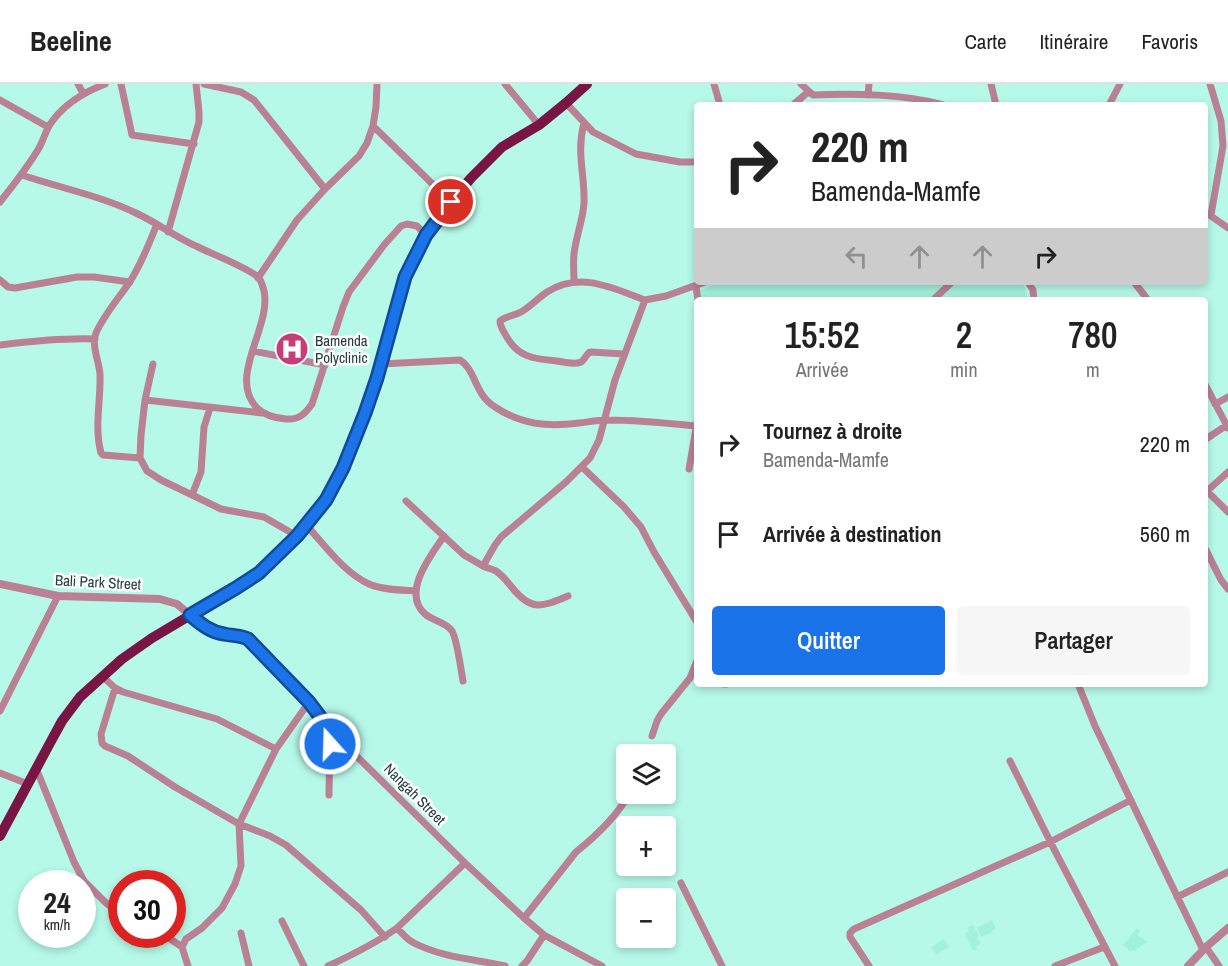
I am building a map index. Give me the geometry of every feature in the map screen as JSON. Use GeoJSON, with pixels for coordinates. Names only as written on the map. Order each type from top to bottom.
{"type":"FeatureCollection","features":[{"type":"Feature","properties":{"kind":"highway"},"geometry":{"type":"LineString","coordinates":[[0,836],[62,721],[80,697],[122,659],[152,638],[259,573],[297,536],[326,500],[358,434],[381,364],[405,277],[426,235],[471,178],[502,147],[539,125],[587,84]]}},
{"type":"Feature","properties":{"kind":"street"},"geometry":{"type":"LineString","coordinates":[[78,84],[83,93]]}},
{"type":"Feature","properties":{"kind":"street"},"geometry":{"type":"LineString","coordinates":[[0,202],[22,175],[48,127],[57,116],[83,93],[105,84]]}},
{"type":"Feature","properties":{"kind":"street"},"geometry":{"type":"LineString","coordinates":[[121,84],[132,135],[194,144]]}},
{"type":"Feature","properties":{"kind":"street"},"geometry":{"type":"LineString","coordinates":[[168,232],[199,122],[196,84]]}},
{"type":"Feature","properties":{"kind":"street"},"geometry":{"type":"LineString","coordinates":[[204,84],[241,92],[254,100],[325,189]]}},
{"type":"Feature","properties":{"kind":"street"},"geometry":{"type":"LineString","coordinates":[[258,278],[297,220],[359,156],[367,143],[373,126],[377,84]]}},
{"type":"Feature","properties":{"kind":"street"},"geometry":{"type":"LineString","coordinates":[[505,84],[539,125]]}},
{"type":"Feature","properties":{"kind":"street"},"geometry":{"type":"LineString","coordinates":[[714,84],[719,102]]}},
{"type":"Feature","properties":{"kind":"street"},"geometry":{"type":"LineString","coordinates":[[801,84],[813,95]]}},
{"type":"Feature","properties":{"kind":"street"},"geometry":{"type":"LineString","coordinates":[[868,84],[868,95]]}},
{"type":"Feature","properties":{"kind":"street"},"geometry":{"type":"LineString","coordinates":[[991,84],[995,102]]}},
{"type":"Feature","properties":{"kind":"street"},"geometry":{"type":"LineString","coordinates":[[1111,102],[1120,84]]}},
{"type":"Feature","properties":{"kind":"street"},"geometry":{"type":"LineString","coordinates":[[1210,84],[1221,121],[1223,146],[1208,215],[1228,228]]}},
{"type":"Feature","properties":{"kind":"street"},"geometry":{"type":"LineString","coordinates":[[796,102],[808,92],[813,95],[868,95],[928,102]]}},
{"type":"Feature","properties":{"kind":"street"},"geometry":{"type":"LineString","coordinates":[[0,100],[48,127]]}},
{"type":"Feature","properties":{"kind":"street"},"geometry":{"type":"LineString","coordinates":[[566,103],[593,132],[636,154],[680,162],[694,162]]}},
{"type":"Feature","properties":{"kind":"street"},"geometry":{"type":"LineString","coordinates":[[574,282],[574,255],[583,216],[580,137],[584,123]]}},
{"type":"Feature","properties":{"kind":"street"},"geometry":{"type":"LineString","coordinates":[[373,126],[451,202]]}},
{"type":"Feature","properties":{"kind":"street"},"geometry":{"type":"LineString","coordinates":[[22,175],[121,207],[258,278],[264,292],[265,306],[246,372],[247,391],[253,403],[262,413]]}},
{"type":"Feature","properties":{"kind":"street"},"geometry":{"type":"LineString","coordinates":[[140,458],[101,453],[98,432],[100,374],[94,339],[110,309],[130,282],[157,224]]}},
{"type":"Feature","properties":{"kind":"street"},"geometry":{"type":"LineString","coordinates":[[145,400],[262,413],[276,418],[300,417],[312,404],[349,292],[401,226],[411,224],[417,226],[426,235]]}},
{"type":"Feature","properties":{"kind":"street"},"geometry":{"type":"LineString","coordinates":[[0,280],[8,287],[15,288],[77,277],[130,282]]}},
{"type":"Feature","properties":{"kind":"street"},"geometry":{"type":"LineString","coordinates":[[624,354],[590,352],[580,362],[537,359],[521,354],[509,342],[500,321],[519,313],[549,291],[574,282],[598,283],[645,300],[696,286],[698,297]]}},
{"type":"Feature","properties":{"kind":"street"},"geometry":{"type":"LineString","coordinates":[[936,297],[949,285]]}},
{"type":"Feature","properties":{"kind":"street"},"geometry":{"type":"LineString","coordinates":[[1136,285],[1146,297]]}},
{"type":"Feature","properties":{"kind":"street"},"geometry":{"type":"LineString","coordinates":[[483,566],[501,537],[590,458],[598,440],[624,354],[645,300]]}},
{"type":"Feature","properties":{"kind":"street"},"geometry":{"type":"LineString","coordinates":[[0,345],[64,338],[94,339]]}},
{"type":"Feature","properties":{"kind":"street"},"geometry":{"type":"LineString","coordinates":[[253,351],[325,365]]}},
{"type":"Feature","properties":{"kind":"street"},"geometry":{"type":"LineString","coordinates":[[381,364],[460,360],[467,364],[482,395],[492,406],[510,416],[531,423],[548,426],[604,420],[694,426]]}},
{"type":"Feature","properties":{"kind":"street"},"geometry":{"type":"LineString","coordinates":[[153,364],[145,400],[140,458],[143,465],[152,475],[192,495],[227,510],[264,517],[297,536]]}},
{"type":"Feature","properties":{"kind":"street"},"geometry":{"type":"LineString","coordinates":[[1208,393],[1227,427],[1208,438]]}},
{"type":"Feature","properties":{"kind":"street"},"geometry":{"type":"LineString","coordinates":[[1215,404],[1228,397]]}},
{"type":"Feature","properties":{"kind":"street"},"geometry":{"type":"LineString","coordinates":[[192,495],[201,472],[204,427],[210,408]]}},
{"type":"Feature","properties":{"kind":"street"},"geometry":{"type":"LineString","coordinates":[[689,469],[694,433]]}},
{"type":"Feature","properties":{"kind":"street"},"geometry":{"type":"LineString","coordinates":[[582,467],[624,507],[641,527],[694,617]]}},
{"type":"Feature","properties":{"kind":"street"},"geometry":{"type":"LineString","coordinates":[[1208,490],[1228,472]]}},
{"type":"Feature","properties":{"kind":"street"},"geometry":{"type":"LineString","coordinates":[[1208,492],[1228,512]]}},
{"type":"Feature","properties":{"kind":"street"},"geometry":{"type":"LineString","coordinates":[[406,501],[464,555],[502,576],[520,598],[529,604],[550,604],[568,596]]}},
{"type":"Feature","properties":{"kind":"street"},"geometry":{"type":"LineString","coordinates":[[306,525],[345,567],[370,585],[416,591]]}},
{"type":"Feature","properties":{"kind":"street"},"geometry":{"type":"LineString","coordinates":[[444,536],[423,569],[416,591],[421,609],[426,615],[445,624],[454,633],[463,681]]}},
{"type":"Feature","properties":{"kind":"street"},"geometry":{"type":"LineString","coordinates":[[1208,554],[1228,589]]}},
{"type":"Feature","properties":{"kind":"street","name":"Bali Park Street"},"geometry":{"type":"LineString","coordinates":[[0,584],[58,596],[160,598],[177,604],[190,615]]}},
{"type":"Feature","properties":{"kind":"street"},"geometry":{"type":"LineString","coordinates":[[0,711],[58,596]]}},
{"type":"Feature","properties":{"kind":"street","name":"Nangah Street"},"geometry":{"type":"LineString","coordinates":[[190,615],[210,630],[223,634],[240,635],[248,639],[309,702],[330,730],[524,918],[544,935],[602,966]]}},
{"type":"Feature","properties":{"kind":"street"},"geometry":{"type":"LineString","coordinates":[[652,736],[661,714],[690,678],[694,668]]}},
{"type":"Feature","properties":{"kind":"street"},"geometry":{"type":"LineString","coordinates":[[102,676],[115,688],[217,719],[276,749]]}},
{"type":"Feature","properties":{"kind":"street"},"geometry":{"type":"LineString","coordinates":[[1079,687],[1095,726],[1177,897],[1204,949],[1219,966]]}},
{"type":"Feature","properties":{"kind":"street"},"geometry":{"type":"LineString","coordinates":[[115,688],[101,734],[102,743],[105,746],[128,756],[175,787],[239,824],[286,844],[361,910],[385,937]]}},
{"type":"Feature","properties":{"kind":"street"},"geometry":{"type":"LineString","coordinates":[[186,939],[202,928],[222,908],[235,884],[241,866],[239,824],[276,749],[309,702]]}},
{"type":"Feature","properties":{"kind":"street"},"geometry":{"type":"LineString","coordinates":[[329,795],[330,730]]}},
{"type":"Feature","properties":{"kind":"street"},"geometry":{"type":"LineString","coordinates":[[1010,761],[1115,966]]}},
{"type":"Feature","properties":{"kind":"street"},"geometry":{"type":"LineString","coordinates":[[36,768],[84,882],[108,904]]}},
{"type":"Feature","properties":{"kind":"street"},"geometry":{"type":"LineString","coordinates":[[0,773],[28,784]]}},
{"type":"Feature","properties":{"kind":"street"},"geometry":{"type":"LineString","coordinates":[[869,966],[850,937],[854,929],[1050,842],[1131,800]]}},
{"type":"Feature","properties":{"kind":"street"},"geometry":{"type":"LineString","coordinates":[[524,918],[576,852],[586,845],[623,804]]}},
{"type":"Feature","properties":{"kind":"street"},"geometry":{"type":"LineString","coordinates":[[328,966],[355,954],[397,928],[465,863]]}},
{"type":"Feature","properties":{"kind":"street"},"geometry":{"type":"LineString","coordinates":[[1177,897],[1228,872]]}},
{"type":"Feature","properties":{"kind":"street"},"geometry":{"type":"LineString","coordinates":[[681,883],[722,966]]}},
{"type":"Feature","properties":{"kind":"street"},"geometry":{"type":"LineString","coordinates":[[282,921],[304,966]]}},
{"type":"Feature","properties":{"kind":"street"},"geometry":{"type":"LineString","coordinates":[[397,928],[415,944],[479,964],[505,966]]}},
{"type":"Feature","properties":{"kind":"street"},"geometry":{"type":"LineString","coordinates":[[1188,966],[1228,928]]}},
{"type":"Feature","properties":{"kind":"street"},"geometry":{"type":"LineString","coordinates":[[241,933],[249,966]]}},
{"type":"Feature","properties":{"kind":"street"},"geometry":{"type":"LineString","coordinates":[[522,966],[544,935]]}},
{"type":"Feature","properties":{"kind":"street"},"geometry":{"type":"LineString","coordinates":[[1055,966],[1104,947]]}},
{"type":"Feature","properties":{"kind":"street"},"geometry":{"type":"LineString","coordinates":[[182,948],[188,966]]}},
{"type":"Feature","properties":{"kind":"shaded area"},"geometry":{"type":"Polygon","coordinates":[[[713,285],[1023,285],[1027,297],[701,297],[700,291],[713,285]]]}},
{"type":"Feature","properties":{"kind":"shaded area"},"geometry":{"type":"Polygon","coordinates":[[[992,920],[996,928],[981,937],[977,928],[992,920]]]}},
{"type":"Feature","properties":{"kind":"shaded area"},"geometry":{"type":"Polygon","coordinates":[[[973,925],[979,936],[975,939],[977,938],[981,944],[973,951],[965,934],[969,931],[967,928],[973,925]]]}},
{"type":"Feature","properties":{"kind":"shaded area"},"geometry":{"type":"Polygon","coordinates":[[[1137,928],[1140,931],[1137,935],[1147,942],[1136,950],[1135,954],[1135,951],[1131,952],[1123,945],[1137,928]]]}},
{"type":"Feature","properties":{"kind":"shaded area"},"geometry":{"type":"Polygon","coordinates":[[[944,939],[949,947],[936,955],[931,947],[944,939]]]}},
{"type":"Feature","properties":{"kind":"place","name":"Bamenda Polyclinic"},"geometry":{"type":"Point","coordinates":[292,349]}},
{"type":"Feature","properties":{"kind":"route"},"geometry":{"type":"LineString","coordinates":[[330,744],[330,730],[309,702],[248,639],[240,635],[223,634],[210,630],[190,615],[259,573],[297,536],[326,500],[358,434],[377,378],[405,277],[426,235],[451,202]]}}]}
